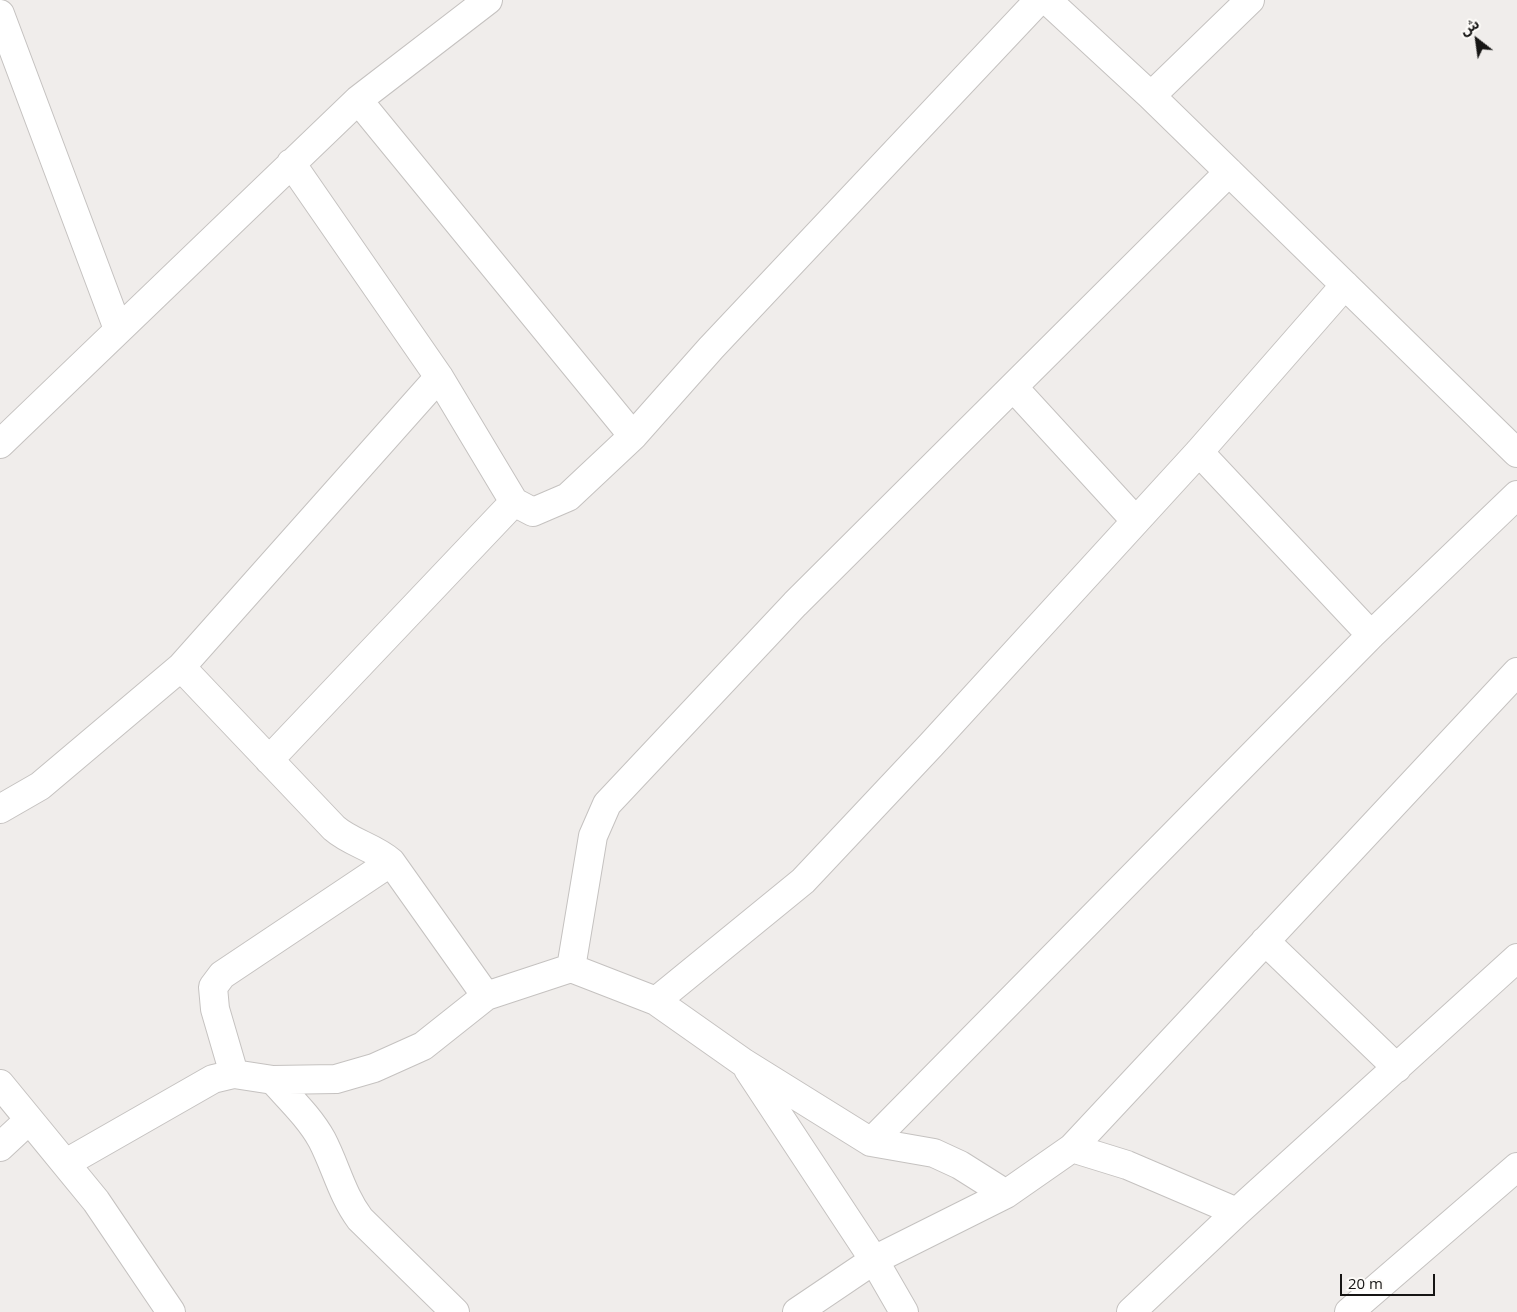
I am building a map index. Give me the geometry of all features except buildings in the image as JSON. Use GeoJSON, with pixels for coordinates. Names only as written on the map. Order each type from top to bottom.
{"type":"FeatureCollection","features":[{"type":"Feature","properties":{"kind":"street"},"geometry":{"type":"LineString","coordinates":[[0,444],[358,100],[488,0]]}},
{"type":"Feature","properties":{"kind":"street"},"geometry":{"type":"LineString","coordinates":[[291,163],[439,377],[514,502],[533,512],[568,497],[634,436],[711,348],[1039,0]]}},
{"type":"Feature","properties":{"kind":"street"},"geometry":{"type":"LineString","coordinates":[[1046,0],[1150,96],[1517,453]]}},
{"type":"Feature","properties":{"kind":"street"},"geometry":{"type":"LineString","coordinates":[[1150,96],[1250,0]]}},
{"type":"Feature","properties":{"kind":"street"},"geometry":{"type":"LineString","coordinates":[[0,14],[118,329]]}},
{"type":"Feature","properties":{"kind":"street"},"geometry":{"type":"LineString","coordinates":[[358,100],[634,436]]}},
{"type":"Feature","properties":{"kind":"street"},"geometry":{"type":"LineString","coordinates":[[571,968],[593,836],[607,804],[795,604],[1229,172]]}},
{"type":"Feature","properties":{"kind":"street"},"geometry":{"type":"LineString","coordinates":[[656,1001],[803,881],[931,745],[1199,452],[1344,285]]}},
{"type":"Feature","properties":{"kind":"street"},"geometry":{"type":"LineString","coordinates":[[0,809],[40,786],[181,667],[439,377]]}},
{"type":"Feature","properties":{"kind":"street"},"geometry":{"type":"LineString","coordinates":[[1013,387],[1135,520]]}},
{"type":"Feature","properties":{"kind":"street"},"geometry":{"type":"LineString","coordinates":[[1199,452],[1371,635]]}},
{"type":"Feature","properties":{"kind":"street"},"geometry":{"type":"LineString","coordinates":[[871,1142],[1371,635],[1517,495]]}},
{"type":"Feature","properties":{"kind":"street"},"geometry":{"type":"LineString","coordinates":[[269,760],[514,502]]}},
{"type":"Feature","properties":{"kind":"street"},"geometry":{"type":"LineString","coordinates":[[181,667],[344,836],[380,852],[391,862],[486,996]]}},
{"type":"Feature","properties":{"kind":"street"},"geometry":{"type":"LineString","coordinates":[[797,1312],[874,1260],[1006,1194],[1072,1148],[1517,672]]}},
{"type":"Feature","properties":{"kind":"street"},"geometry":{"type":"LineString","coordinates":[[234,1074],[215,1009],[213,987],[222,975],[391,862]]}},
{"type":"Feature","properties":{"kind":"street"},"geometry":{"type":"LineString","coordinates":[[1266,940],[1397,1068]]}},
{"type":"Feature","properties":{"kind":"street"},"geometry":{"type":"LineString","coordinates":[[1146,1307],[1237,1212],[1517,958]]}},
{"type":"Feature","properties":{"kind":"street"},"geometry":{"type":"LineString","coordinates":[[66,1163],[188,1091],[213,1079],[234,1074],[273,1080],[336,1079],[374,1068],[423,1046],[486,996],[571,968],[656,1001],[744,1063],[871,1142],[934,1153],[960,1165],[1006,1194]]}},
{"type":"Feature","properties":{"kind":"street"},"geometry":{"type":"LineString","coordinates":[[744,1063],[874,1260],[904,1312]]}},
{"type":"Feature","properties":{"kind":"street"},"geometry":{"type":"LineString","coordinates":[[273,1080],[299,1109],[321,1139],[348,1202],[360,1219],[456,1312]]}},
{"type":"Feature","properties":{"kind":"street"},"geometry":{"type":"LineString","coordinates":[[0,1084],[96,1201],[171,1312]]}},
{"type":"Feature","properties":{"kind":"street"},"geometry":{"type":"LineString","coordinates":[[0,1147],[29,1120]]}},
{"type":"Feature","properties":{"kind":"street"},"geometry":{"type":"LineString","coordinates":[[1072,1148],[1126,1165],[1237,1212]]}},
{"type":"Feature","properties":{"kind":"street"},"geometry":{"type":"LineString","coordinates":[[1349,1312],[1517,1167]]}}]}
